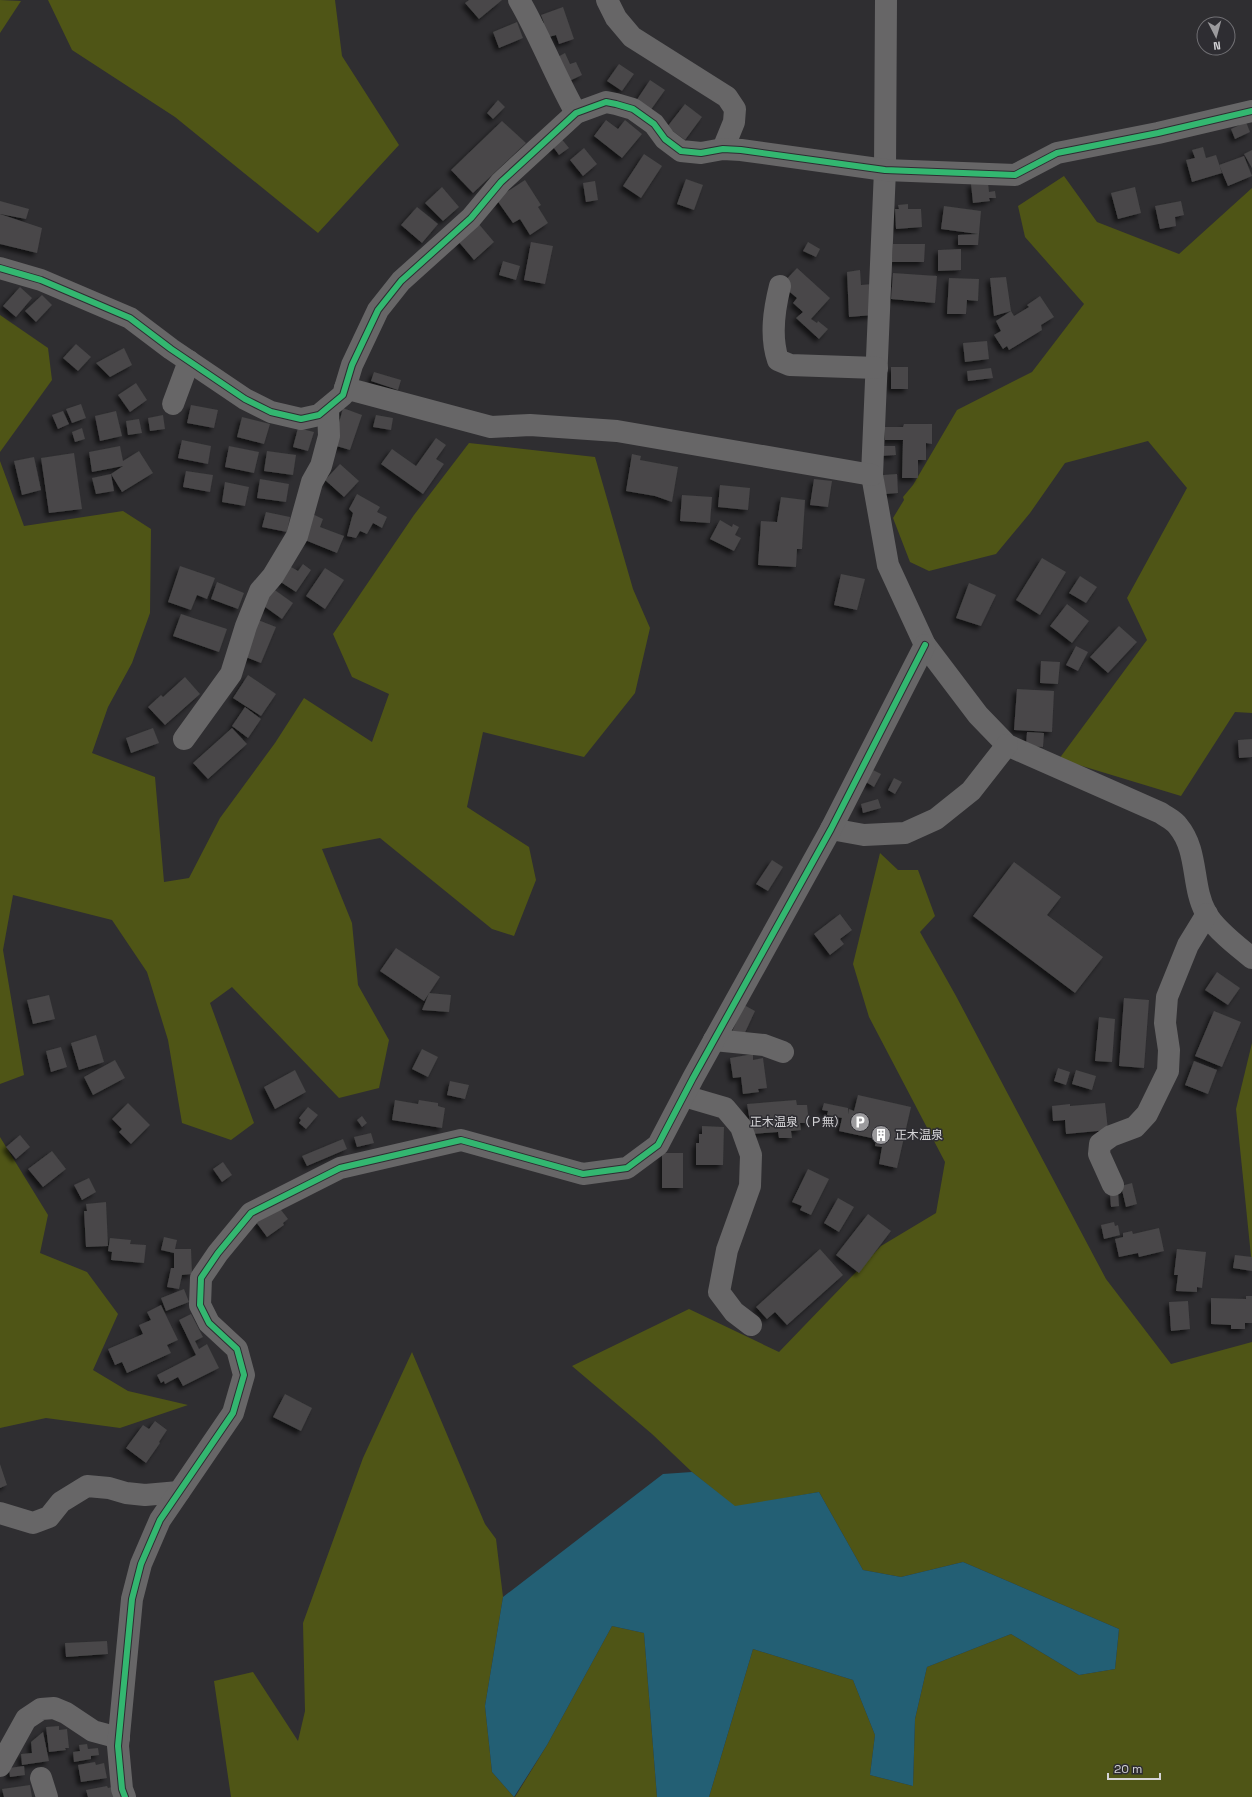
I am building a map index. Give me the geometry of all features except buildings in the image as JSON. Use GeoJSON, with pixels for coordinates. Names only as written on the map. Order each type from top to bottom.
{"type":"FeatureCollection","features":[{"type":"Feature","properties":{"kind":"street"},"geometry":{"type":"LineString","coordinates":[[519,0],[532,22],[557,78],[576,113]]}},
{"type":"Feature","properties":{"kind":"street"},"geometry":{"type":"LineString","coordinates":[[607,0],[616,18],[632,37],[727,97],[735,109],[734,122],[723,149]]}},
{"type":"Feature","properties":{"kind":"street"},"geometry":{"type":"LineString","coordinates":[[886,0],[886,170],[872,475],[888,565],[925,645],[978,715],[1007,745],[1161,813],[1178,824],[1188,841],[1195,866],[1200,900],[1207,914],[1219,928],[1252,958]]}},
{"type":"Feature","properties":{"kind":"street"},"geometry":{"type":"LineString","coordinates":[[0,268],[41,280],[130,318],[189,362],[244,399],[271,412],[301,418],[319,414],[343,395],[352,365],[378,310],[401,281],[471,218],[501,182],[576,113],[606,102],[633,109],[654,124],[665,139],[680,151],[701,153],[723,149],[741,150],[886,170],[1015,175],[1057,153],[1158,133],[1252,111]]}},
{"type":"Feature","properties":{"kind":"street"},"geometry":{"type":"LineString","coordinates":[[780,286],[773,322],[774,348],[778,360],[790,365],[877,368]]}},
{"type":"Feature","properties":{"kind":"street"},"geometry":{"type":"LineString","coordinates":[[173,404],[189,362]]}},
{"type":"Feature","properties":{"kind":"street"},"geometry":{"type":"LineString","coordinates":[[345,388],[491,427],[530,425],[617,432],[872,475]]}},
{"type":"Feature","properties":{"kind":"street"},"geometry":{"type":"LineString","coordinates":[[184,739],[231,674],[246,626],[260,591],[273,576],[297,536],[312,482],[320,466],[329,436],[328,408]]}},
{"type":"Feature","properties":{"kind":"street"},"geometry":{"type":"LineString","coordinates":[[125,1797],[122,1789],[118,1746],[132,1599],[141,1564],[160,1520],[233,1413],[244,1375],[237,1349],[209,1323],[200,1305],[201,1278],[218,1252],[251,1213],[340,1168],[461,1140],[583,1174],[627,1168],[658,1145],[714,1040],[832,829],[925,645]]}},
{"type":"Feature","properties":{"kind":"street"},"geometry":{"type":"LineString","coordinates":[[832,829],[864,835],[905,833],[936,819],[971,791],[1007,745]]}},
{"type":"Feature","properties":{"kind":"street"},"geometry":{"type":"LineString","coordinates":[[1112,1185],[1099,1154],[1100,1144],[1111,1136],[1135,1127],[1147,1114],[1168,1071],[1169,1050],[1165,1024],[1167,997],[1188,945],[1207,914]]}},
{"type":"Feature","properties":{"kind":"street"},"geometry":{"type":"LineString","coordinates":[[714,1040],[764,1045],[783,1052]]}},
{"type":"Feature","properties":{"kind":"street"},"geometry":{"type":"LineString","coordinates":[[684,1096],[725,1108],[741,1127],[751,1155],[750,1186],[727,1250],[719,1292],[734,1312],[751,1325]]}},
{"type":"Feature","properties":{"kind":"street"},"geometry":{"type":"LineString","coordinates":[[0,1513],[33,1523],[49,1517],[60,1502],[87,1486],[109,1488],[126,1493],[145,1494],[179,1492]]}},
{"type":"Feature","properties":{"kind":"street"},"geometry":{"type":"LineString","coordinates":[[0,1766],[26,1719],[41,1709],[54,1708],[66,1713],[93,1731],[119,1738]]}},
{"type":"Feature","properties":{"kind":"green space"},"geometry":{"type":"Polygon","coordinates":[[[0,0],[21,1],[0,33],[0,0]]]}},
{"type":"Feature","properties":{"kind":"green space"},"geometry":{"type":"Polygon","coordinates":[[[48,0],[335,0],[342,56],[399,145],[318,233],[175,117],[72,50],[48,0]]]}},
{"type":"Feature","properties":{"kind":"green space"},"geometry":{"type":"Polygon","coordinates":[[[1064,176],[1097,222],[1179,254],[1252,188],[1252,713],[1235,712],[1181,796],[1059,759],[1147,640],[1127,598],[1187,488],[1148,441],[1065,463],[1030,513],[996,554],[929,571],[910,562],[893,518],[904,500],[903,497],[913,485],[957,410],[1032,372],[1084,304],[1025,237],[1018,206],[1064,176]]]}},
{"type":"Feature","properties":{"kind":"green space"},"geometry":{"type":"Polygon","coordinates":[[[0,315],[48,348],[52,380],[0,452],[0,315]]]}},
{"type":"Feature","properties":{"kind":"green space"},"geometry":{"type":"Polygon","coordinates":[[[469,443],[595,457],[633,589],[650,628],[635,693],[584,757],[483,732],[467,807],[529,847],[536,880],[514,936],[492,929],[380,838],[322,849],[352,923],[358,985],[389,1040],[379,1088],[339,1098],[232,987],[210,1003],[254,1123],[231,1140],[182,1123],[168,1040],[147,972],[112,920],[13,895],[3,950],[24,1075],[0,1084],[0,461],[24,526],[123,511],[151,529],[150,613],[132,663],[108,707],[92,753],[155,777],[164,882],[189,878],[220,818],[275,743],[304,698],[372,742],[389,694],[352,677],[333,634],[414,515],[469,443]]]}},
{"type":"Feature","properties":{"kind":"green space"},"geometry":{"type":"Polygon","coordinates":[[[880,853],[898,870],[918,870],[935,916],[920,932],[956,996],[1106,1279],[1171,1364],[1252,1342],[1252,1797],[709,1797],[753,1649],[853,1680],[875,1735],[870,1775],[913,1786],[915,1719],[927,1667],[1011,1634],[1079,1675],[1115,1669],[1119,1629],[963,1562],[901,1577],[863,1570],[819,1492],[735,1507],[692,1472],[652,1434],[572,1366],[689,1309],[779,1352],[881,1246],[936,1213],[945,1162],[869,1017],[853,964],[880,853]]]}},
{"type":"Feature","properties":{"kind":"green space"},"geometry":{"type":"Polygon","coordinates":[[[1252,1043],[1252,1266],[1236,1109],[1252,1043]]]}},
{"type":"Feature","properties":{"kind":"green space"},"geometry":{"type":"Polygon","coordinates":[[[0,1137],[48,1215],[40,1253],[87,1272],[118,1314],[93,1370],[128,1391],[188,1405],[120,1428],[46,1418],[0,1428],[0,1137]]]}},
{"type":"Feature","properties":{"kind":"green space"},"geometry":{"type":"Polygon","coordinates":[[[412,1352],[485,1524],[496,1539],[503,1597],[485,1706],[492,1772],[514,1797],[231,1797],[214,1681],[253,1672],[298,1741],[305,1711],[303,1623],[363,1458],[412,1352]]]}},
{"type":"Feature","properties":{"kind":"green space"},"geometry":{"type":"Polygon","coordinates":[[[612,1626],[644,1633],[657,1797],[515,1797],[547,1745],[612,1626]]]}},
{"type":"Feature","properties":{"kind":"water"},"geometry":{"type":"Polygon","coordinates":[[[692,1472],[735,1506],[819,1492],[863,1570],[901,1577],[963,1562],[1119,1629],[1115,1669],[1079,1675],[1011,1634],[927,1667],[915,1719],[913,1786],[870,1775],[875,1735],[853,1680],[753,1649],[709,1797],[657,1797],[644,1633],[612,1626],[547,1745],[514,1797],[492,1772],[485,1706],[503,1597],[663,1474],[692,1472]]]}},
{"type":"Feature","properties":{"kind":"cycle path"},"geometry":{"type":"LineString","coordinates":[[0,268],[41,280],[130,318],[171,349],[245,399],[271,412],[301,419],[319,415],[343,395],[352,365],[378,310],[401,281],[471,218],[501,182],[576,113],[606,102],[633,109],[654,124],[665,139],[681,151],[701,153],[723,149],[741,150],[885,170],[1015,175],[1057,153],[1158,133],[1252,111]]}},
{"type":"Feature","properties":{"kind":"cycle path"},"geometry":{"type":"LineString","coordinates":[[125,1797],[122,1789],[118,1746],[132,1599],[141,1564],[160,1520],[233,1413],[244,1375],[237,1349],[209,1323],[200,1305],[201,1278],[218,1253],[251,1213],[340,1168],[461,1140],[583,1174],[627,1168],[658,1145],[693,1078],[831,829],[925,645]]}},
{"type":"Feature","properties":{"kind":"place","name":"正木温泉（Ｐ無）"},"geometry":{"type":"Point","coordinates":[860,1122]}},
{"type":"Feature","properties":{"kind":"place","name":"正木温泉"},"geometry":{"type":"Point","coordinates":[881,1135]}}]}
